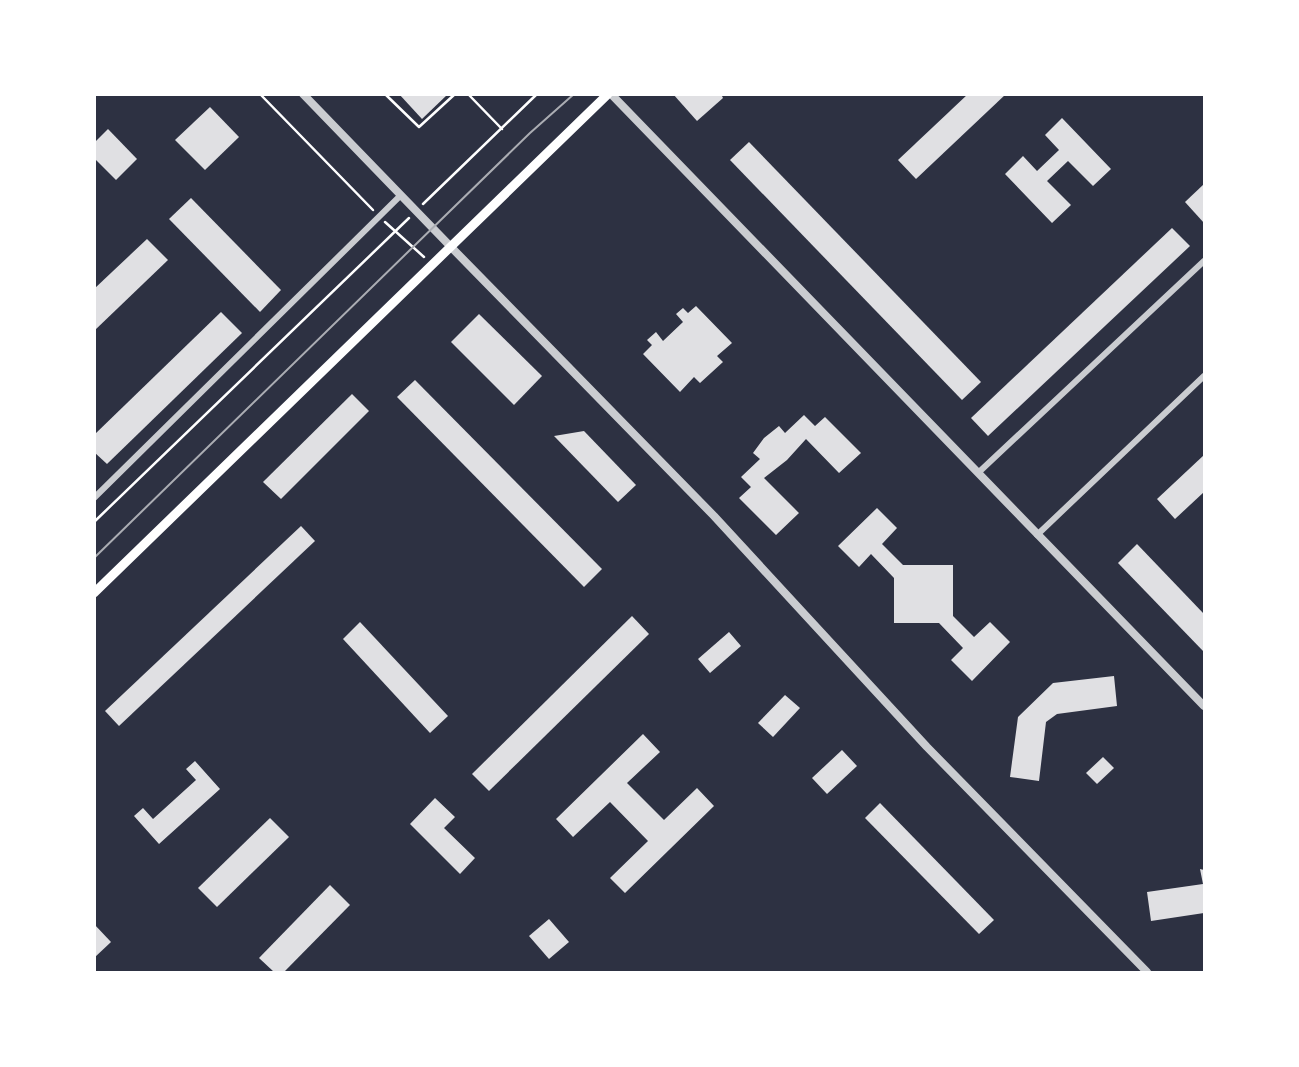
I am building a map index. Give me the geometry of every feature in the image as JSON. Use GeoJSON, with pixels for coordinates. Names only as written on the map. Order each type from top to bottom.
{"type":"FeatureCollection","features":[{"type":"Feature","properties":{"kind":"main road"},"geometry":{"type":"LineString","coordinates":[[94,593],[609,94]]}},
{"type":"Feature","properties":{"kind":"street"},"geometry":{"type":"LineString","coordinates":[[303,94],[714,516],[928,747],[1147,972]]}},
{"type":"Feature","properties":{"kind":"street"},"geometry":{"type":"LineString","coordinates":[[609,94],[1205,706]]}},
{"type":"Feature","properties":{"kind":"street"},"geometry":{"type":"LineString","coordinates":[[94,498],[401,195]]}},
{"type":"Feature","properties":{"kind":"street"},"geometry":{"type":"LineString","coordinates":[[978,473],[1205,261]]}},
{"type":"Feature","properties":{"kind":"street"},"geometry":{"type":"LineString","coordinates":[[1037,536],[1205,376]]}},
{"type":"Feature","properties":{"kind":"path"},"geometry":{"type":"LineString","coordinates":[[260,94],[394,232],[433,265]]}},
{"type":"Feature","properties":{"kind":"path"},"geometry":{"type":"LineString","coordinates":[[385,94],[419,127],[455,94]]}},
{"type":"Feature","properties":{"kind":"path"},"geometry":{"type":"LineString","coordinates":[[468,94],[502,129]]}},
{"type":"Feature","properties":{"kind":"path"},"geometry":{"type":"LineString","coordinates":[[94,522],[537,94]]}},
{"type":"Feature","properties":{"kind":"building"},"geometry":{"type":"Polygon","coordinates":[[[399,94],[448,94],[422,119],[399,94]]]}},
{"type":"Feature","properties":{"kind":"building"},"geometry":{"type":"Polygon","coordinates":[[[673,94],[721,94],[723,98],[697,121],[673,94]]]}},
{"type":"Feature","properties":{"kind":"building"},"geometry":{"type":"Polygon","coordinates":[[[968,94],[1006,94],[916,179],[898,160],[968,94]]]}},
{"type":"Feature","properties":{"kind":"building"},"geometry":{"type":"Polygon","coordinates":[[[210,107],[239,137],[205,170],[175,140],[210,107]]]}},
{"type":"Feature","properties":{"kind":"building"},"geometry":{"type":"Polygon","coordinates":[[[1062,118],[1111,169],[1093,186],[1068,161],[1047,181],[1071,205],[1052,223],[1005,174],[1023,156],[1037,171],[1059,150],[1045,135],[1062,118]]]}},
{"type":"Feature","properties":{"kind":"building"},"geometry":{"type":"Polygon","coordinates":[[[108,129],[137,159],[116,180],[94,158],[94,143],[108,129]]]}},
{"type":"Feature","properties":{"kind":"building"},"geometry":{"type":"Polygon","coordinates":[[[749,142],[981,382],[962,400],[730,160],[749,142]]]}},
{"type":"Feature","properties":{"kind":"building"},"geometry":{"type":"Polygon","coordinates":[[[1204,184],[1204,223],[1185,202],[1204,184]]]}},
{"type":"Feature","properties":{"kind":"building"},"geometry":{"type":"Polygon","coordinates":[[[191,198],[281,290],[260,312],[169,219],[191,198]]]}},
{"type":"Feature","properties":{"kind":"building"},"geometry":{"type":"Polygon","coordinates":[[[1172,228],[1190,246],[988,436],[971,418],[1172,228]]]}},
{"type":"Feature","properties":{"kind":"building"},"geometry":{"type":"Polygon","coordinates":[[[147,239],[168,260],[94,331],[94,289],[147,239]]]}},
{"type":"Feature","properties":{"kind":"building"},"geometry":{"type":"Polygon","coordinates":[[[696,306],[732,343],[717,356],[723,362],[700,383],[694,377],[680,392],[643,354],[652,345],[647,340],[656,332],[663,341],[683,322],[676,314],[683,308],[688,313],[696,306]]]}},
{"type":"Feature","properties":{"kind":"building"},"geometry":{"type":"Polygon","coordinates":[[[221,312],[242,333],[107,464],[94,452],[94,435],[221,312]]]}},
{"type":"Feature","properties":{"kind":"building"},"geometry":{"type":"Polygon","coordinates":[[[479,314],[542,376],[514,405],[451,342],[479,314]]]}},
{"type":"Feature","properties":{"kind":"building"},"geometry":{"type":"Polygon","coordinates":[[[415,380],[602,569],[584,587],[397,397],[415,380]]]}},
{"type":"Feature","properties":{"kind":"building"},"geometry":{"type":"Polygon","coordinates":[[[352,394],[369,411],[281,499],[263,482],[352,394]]]}},
{"type":"Feature","properties":{"kind":"building"},"geometry":{"type":"Polygon","coordinates":[[[804,415],[815,426],[825,417],[861,453],[839,473],[806,439],[787,460],[764,478],[799,513],[776,535],[739,498],[751,487],[741,477],[760,459],[753,453],[764,438],[779,426],[785,433],[804,415]]]}},
{"type":"Feature","properties":{"kind":"building"},"geometry":{"type":"Polygon","coordinates":[[[584,431],[636,485],[618,502],[554,436],[584,431]]]}},
{"type":"Feature","properties":{"kind":"building"},"geometry":{"type":"Polygon","coordinates":[[[1204,455],[1204,492],[1175,519],[1157,499],[1204,455]]]}},
{"type":"Feature","properties":{"kind":"building"},"geometry":{"type":"Polygon","coordinates":[[[877,508],[897,528],[882,544],[903,565],[953,565],[953,616],[974,637],[990,622],[1010,642],[972,681],[951,660],[963,648],[939,623],[894,623],[894,578],[871,554],[859,567],[838,546],[877,508]]]}},
{"type":"Feature","properties":{"kind":"building"},"geometry":{"type":"Polygon","coordinates":[[[301,526],[315,541],[119,726],[105,711],[301,526]]]}},
{"type":"Feature","properties":{"kind":"building"},"geometry":{"type":"Polygon","coordinates":[[[1137,544],[1204,614],[1204,652],[1118,563],[1137,544]]]}},
{"type":"Feature","properties":{"kind":"building"},"geometry":{"type":"Polygon","coordinates":[[[632,616],[649,634],[489,791],[472,774],[632,616]]]}},
{"type":"Feature","properties":{"kind":"building"},"geometry":{"type":"Polygon","coordinates":[[[360,622],[448,716],[430,733],[343,639],[360,622]]]}},
{"type":"Feature","properties":{"kind":"building"},"geometry":{"type":"Polygon","coordinates":[[[729,632],[741,646],[710,673],[698,659],[729,632]]]}},
{"type":"Feature","properties":{"kind":"building"},"geometry":{"type":"Polygon","coordinates":[[[1114,676],[1117,706],[1057,714],[1046,722],[1039,781],[1010,777],[1018,717],[1053,683],[1114,676]]]}},
{"type":"Feature","properties":{"kind":"building"},"geometry":{"type":"Polygon","coordinates":[[[785,695],[800,708],[773,737],[758,723],[785,695]]]}},
{"type":"Feature","properties":{"kind":"building"},"geometry":{"type":"Polygon","coordinates":[[[643,734],[660,752],[627,783],[664,820],[697,788],[714,806],[625,893],[610,878],[648,841],[610,802],[573,837],[556,819],[643,734]]]}},
{"type":"Feature","properties":{"kind":"building"},"geometry":{"type":"Polygon","coordinates":[[[842,750],[857,766],[827,794],[812,778],[842,750]]]}},
{"type":"Feature","properties":{"kind":"building"},"geometry":{"type":"Polygon","coordinates":[[[1103,757],[1114,768],[1097,784],[1086,773],[1103,757]]]}},
{"type":"Feature","properties":{"kind":"building"},"geometry":{"type":"Polygon","coordinates":[[[195,761],[220,789],[159,844],[134,816],[143,808],[153,819],[196,780],[186,769],[195,761]]]}},
{"type":"Feature","properties":{"kind":"building"},"geometry":{"type":"Polygon","coordinates":[[[435,798],[455,817],[444,828],[475,858],[460,874],[410,824],[435,798]]]}},
{"type":"Feature","properties":{"kind":"building"},"geometry":{"type":"Polygon","coordinates":[[[880,803],[994,920],[979,934],[865,818],[880,803]]]}},
{"type":"Feature","properties":{"kind":"building"},"geometry":{"type":"Polygon","coordinates":[[[270,818],[289,837],[217,907],[198,888],[270,818]]]}},
{"type":"Feature","properties":{"kind":"building"},"geometry":{"type":"Polygon","coordinates":[[[1200,869],[1204,870],[1204,913],[1151,921],[1147,892],[1203,884],[1200,869]]]}},
{"type":"Feature","properties":{"kind":"building"},"geometry":{"type":"Polygon","coordinates":[[[330,885],[350,905],[284,972],[274,972],[259,958],[330,885]]]}},
{"type":"Feature","properties":{"kind":"building"},"geometry":{"type":"Polygon","coordinates":[[[549,919],[569,942],[549,959],[529,936],[549,919]]]}},
{"type":"Feature","properties":{"kind":"building"},"geometry":{"type":"Polygon","coordinates":[[[94,924],[111,942],[94,958],[94,924]]]}},
{"type":"Feature","properties":{"kind":"tram line"},"geometry":{"type":"LineString","coordinates":[[94,558],[530,133],[574,94]]}}]}
